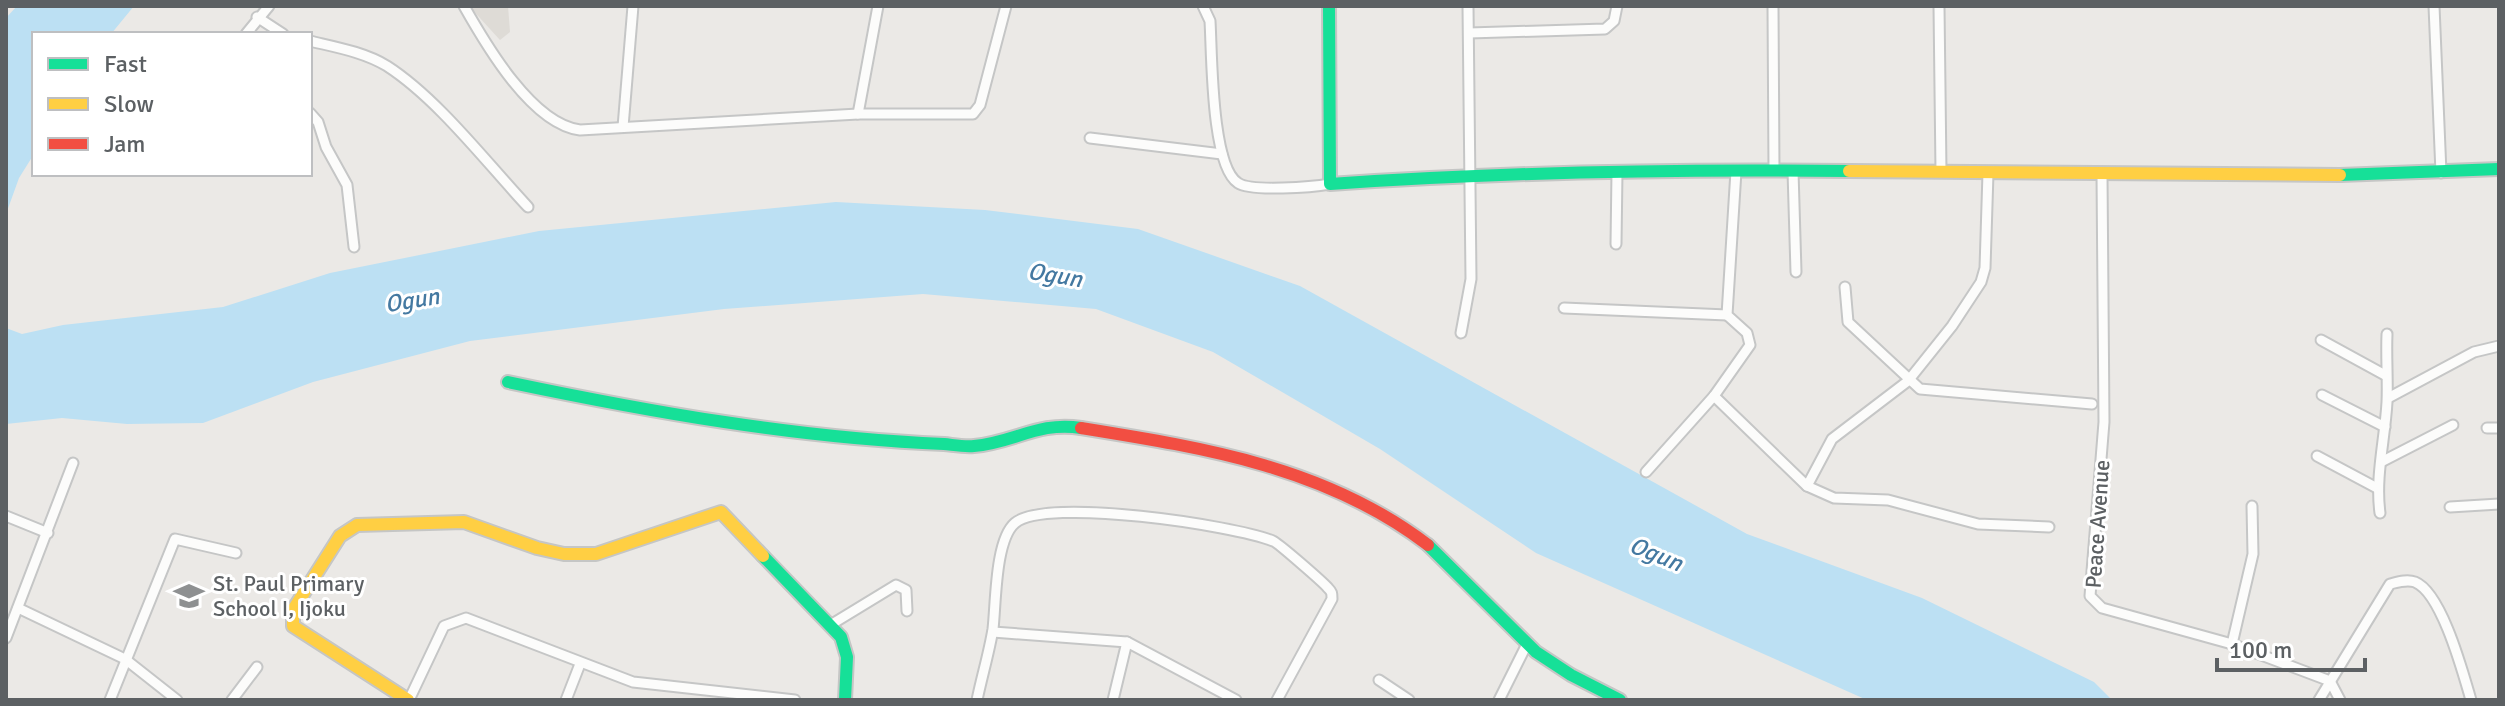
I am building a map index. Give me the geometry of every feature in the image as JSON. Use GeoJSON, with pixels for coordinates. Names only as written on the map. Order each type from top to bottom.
{"type":"FeatureCollection","features":[{"type":"Feature","properties":{"kind":"street"},"geometry":{"type":"LineString","coordinates":[[247,32],[269,6]]}},
{"type":"Feature","properties":{"kind":"street"},"geometry":{"type":"LineString","coordinates":[[464,6],[529,101],[570,129],[858,114],[966,115],[978,111],[1006,6]]}},
{"type":"Feature","properties":{"kind":"street"},"geometry":{"type":"LineString","coordinates":[[623,127],[633,6]]}},
{"type":"Feature","properties":{"kind":"street"},"geometry":{"type":"LineString","coordinates":[[858,114],[878,6]]}},
{"type":"Feature","properties":{"kind":"street"},"geometry":{"type":"LineString","coordinates":[[1203,6],[1210,21],[1222,154],[1233,179],[1240,185],[1617,172],[2277,176],[2499,169]]}},
{"type":"Feature","properties":{"kind":"street"},"geometry":{"type":"LineString","coordinates":[[1329,6],[1330,184]]}},
{"type":"Feature","properties":{"kind":"street"},"geometry":{"type":"LineString","coordinates":[[1461,333],[1471,279],[1468,6]]}},
{"type":"Feature","properties":{"kind":"street"},"geometry":{"type":"LineString","coordinates":[[1469,33],[1605,29],[1614,21],[1617,6]]}},
{"type":"Feature","properties":{"kind":"street"},"geometry":{"type":"LineString","coordinates":[[1773,6],[1774,171]]}},
{"type":"Feature","properties":{"kind":"street"},"geometry":{"type":"LineString","coordinates":[[1939,6],[1941,172]]}},
{"type":"Feature","properties":{"kind":"street"},"geometry":{"type":"LineString","coordinates":[[2434,6],[2441,173]]}},
{"type":"Feature","properties":{"kind":"street"},"geometry":{"type":"LineString","coordinates":[[257,17],[280,32]]}},
{"type":"Feature","properties":{"kind":"street"},"geometry":{"type":"LineString","coordinates":[[312,42],[386,65],[445,119],[528,207]]}},
{"type":"Feature","properties":{"kind":"street"},"geometry":{"type":"LineString","coordinates":[[312,115],[347,185],[354,247]]}},
{"type":"Feature","properties":{"kind":"street"},"geometry":{"type":"LineString","coordinates":[[1090,138],[1222,154]]}},
{"type":"Feature","properties":{"kind":"street"},"geometry":{"type":"LineString","coordinates":[[1727,315],[1736,171]]}},
{"type":"Feature","properties":{"kind":"street"},"geometry":{"type":"LineString","coordinates":[[1793,171],[1796,272]]}},
{"type":"Feature","properties":{"kind":"street"},"geometry":{"type":"LineString","coordinates":[[1616,244],[1617,172]]}},
{"type":"Feature","properties":{"kind":"street"},"geometry":{"type":"LineString","coordinates":[[1807,486],[1832,439],[1908,381],[1952,326],[1981,282],[1985,268],[1988,173]]}},
{"type":"Feature","properties":{"kind":"street","name":"Peace Avenue"},"geometry":{"type":"LineString","coordinates":[[2102,174],[2104,422],[2090,596],[2102,608],[2232,644],[2330,681]]}},
{"type":"Feature","properties":{"kind":"street"},"geometry":{"type":"LineString","coordinates":[[1845,287],[1848,322],[1920,389],[1938,393],[2092,404]]}},
{"type":"Feature","properties":{"kind":"street"},"geometry":{"type":"LineString","coordinates":[[1564,308],[1727,315],[1747,333],[1751,341],[1714,396],[1646,472]]}},
{"type":"Feature","properties":{"kind":"street"},"geometry":{"type":"LineString","coordinates":[[2380,513],[2377,488],[2383,461],[2388,398],[2385,375],[2387,334]]}},
{"type":"Feature","properties":{"kind":"street"},"geometry":{"type":"LineString","coordinates":[[2321,340],[2385,375]]}},
{"type":"Feature","properties":{"kind":"street"},"geometry":{"type":"LineString","coordinates":[[2388,398],[2474,352],[2499,346]]}},
{"type":"Feature","properties":{"kind":"street"},"geometry":{"type":"LineString","coordinates":[[508,382],[659,414],[822,432],[870,441],[976,446],[1046,426],[1068,426],[1247,456],[1305,479],[1343,488],[1414,534],[1439,553],[1527,644],[1592,687],[1620,700]]}},
{"type":"Feature","properties":{"kind":"street"},"geometry":{"type":"LineString","coordinates":[[2322,395],[2385,427]]}},
{"type":"Feature","properties":{"kind":"street"},"geometry":{"type":"LineString","coordinates":[[1714,396],[1807,486],[1841,500],[1888,500],[1978,524],[2049,527]]}},
{"type":"Feature","properties":{"kind":"street"},"geometry":{"type":"LineString","coordinates":[[2383,461],[2453,425]]}},
{"type":"Feature","properties":{"kind":"street"},"geometry":{"type":"LineString","coordinates":[[2487,428],[2499,428]]}},
{"type":"Feature","properties":{"kind":"street"},"geometry":{"type":"LineString","coordinates":[[2317,456],[2377,488]]}},
{"type":"Feature","properties":{"kind":"street"},"geometry":{"type":"LineString","coordinates":[[6,638],[73,463]]}},
{"type":"Feature","properties":{"kind":"street"},"geometry":{"type":"LineString","coordinates":[[2450,507],[2499,504]]}},
{"type":"Feature","properties":{"kind":"street"},"geometry":{"type":"LineString","coordinates":[[2232,644],[2253,554],[2252,506]]}},
{"type":"Feature","properties":{"kind":"street"},"geometry":{"type":"LineString","coordinates":[[795,700],[633,682],[580,664],[476,620],[458,619],[444,626],[408,700],[293,626],[293,610],[340,536],[357,525],[464,522],[537,548],[580,555],[596,554],[721,512],[832,624],[845,644],[845,700]]}},
{"type":"Feature","properties":{"kind":"street"},"geometry":{"type":"LineString","coordinates":[[977,700],[993,632],[1005,535],[1019,520],[1057,514],[1117,514],[1251,535],[1276,542],[1332,593],[1329,605],[1277,700]]}},
{"type":"Feature","properties":{"kind":"street"},"geometry":{"type":"LineString","coordinates":[[6,516],[48,533]]}},
{"type":"Feature","properties":{"kind":"street"},"geometry":{"type":"LineString","coordinates":[[110,700],[175,539],[236,553]]}},
{"type":"Feature","properties":{"kind":"street"},"geometry":{"type":"LineString","coordinates":[[2319,700],[2390,584],[2403,581],[2415,582],[2428,590],[2451,639],[2471,700]]}},
{"type":"Feature","properties":{"kind":"street"},"geometry":{"type":"LineString","coordinates":[[832,624],[896,585],[906,590],[907,611]]}},
{"type":"Feature","properties":{"kind":"street"},"geometry":{"type":"LineString","coordinates":[[18,608],[125,659],[177,700]]}},
{"type":"Feature","properties":{"kind":"street"},"geometry":{"type":"LineString","coordinates":[[993,632],[1127,642],[1236,700]]}},
{"type":"Feature","properties":{"kind":"street"},"geometry":{"type":"LineString","coordinates":[[1113,700],[1127,642]]}},
{"type":"Feature","properties":{"kind":"street"},"geometry":{"type":"LineString","coordinates":[[1499,700],[1527,644]]}},
{"type":"Feature","properties":{"kind":"street"},"geometry":{"type":"LineString","coordinates":[[566,700],[580,664]]}},
{"type":"Feature","properties":{"kind":"street"},"geometry":{"type":"LineString","coordinates":[[232,700],[257,667]]}},
{"type":"Feature","properties":{"kind":"street"},"geometry":{"type":"LineString","coordinates":[[1379,680],[1409,700]]}},
{"type":"Feature","properties":{"kind":"street"},"geometry":{"type":"LineString","coordinates":[[2330,681],[2340,700]]}},
{"type":"Feature","properties":{"kind":"shaded area"},"geometry":{"type":"Polygon","coordinates":[[[469,6],[508,6],[510,32],[500,40],[469,6]]]}},
{"type":"Feature","properties":{"kind":"water"},"geometry":{"type":"Polygon","coordinates":[[[17,6],[134,6],[113,32],[32,32],[32,157],[19,178],[6,214],[6,18],[17,6]]]}},
{"type":"Feature","properties":{"kind":"water","name":"Ogun"},"geometry":{"type":"Polygon","coordinates":[[[836,202],[985,210],[1138,229],[1300,286],[1747,534],[1922,598],[2094,682],[2112,700],[1867,700],[1536,553],[1380,449],[1213,352],[1096,309],[923,294],[724,309],[470,341],[313,382],[203,423],[127,424],[62,418],[6,424],[6,328],[22,334],[63,325],[223,307],[330,273],[539,231],[836,202]]]}},
{"type":"Feature","properties":{"kind":"traffic: fast"},"geometry":{"type":"LineString","coordinates":[[1329,6],[1330,184],[1589,172],[1849,171]]}},
{"type":"Feature","properties":{"kind":"traffic: fast"},"geometry":{"type":"LineString","coordinates":[[2340,175],[2499,169]]}},
{"type":"Feature","properties":{"kind":"traffic: fast"},"geometry":{"type":"LineString","coordinates":[[508,382],[724,422],[889,441],[974,446],[1052,427],[1081,428]]}},
{"type":"Feature","properties":{"kind":"traffic: fast"},"geometry":{"type":"LineString","coordinates":[[1428,545],[1536,652],[1571,675],[1620,700]]}},
{"type":"Feature","properties":{"kind":"traffic: fast"},"geometry":{"type":"LineString","coordinates":[[763,556],[841,637],[847,657],[845,700]]}},
{"type":"Feature","properties":{"kind":"traffic: slow"},"geometry":{"type":"LineString","coordinates":[[1849,171],[2340,175]]}},
{"type":"Feature","properties":{"kind":"traffic: slow"},"geometry":{"type":"LineString","coordinates":[[408,700],[293,626],[293,610],[340,536],[357,525],[464,522],[537,548],[564,554],[596,554],[721,512],[763,556]]}},
{"type":"Feature","properties":{"kind":"traffic: jam"},"geometry":{"type":"LineString","coordinates":[[1081,428],[1218,453],[1306,479],[1389,518],[1428,545]]}},
{"type":"Feature","properties":{"kind":"place","name":"St. Paul Primary School I, Ijoku"},"geometry":{"type":"Point","coordinates":[189,596]}}]}
